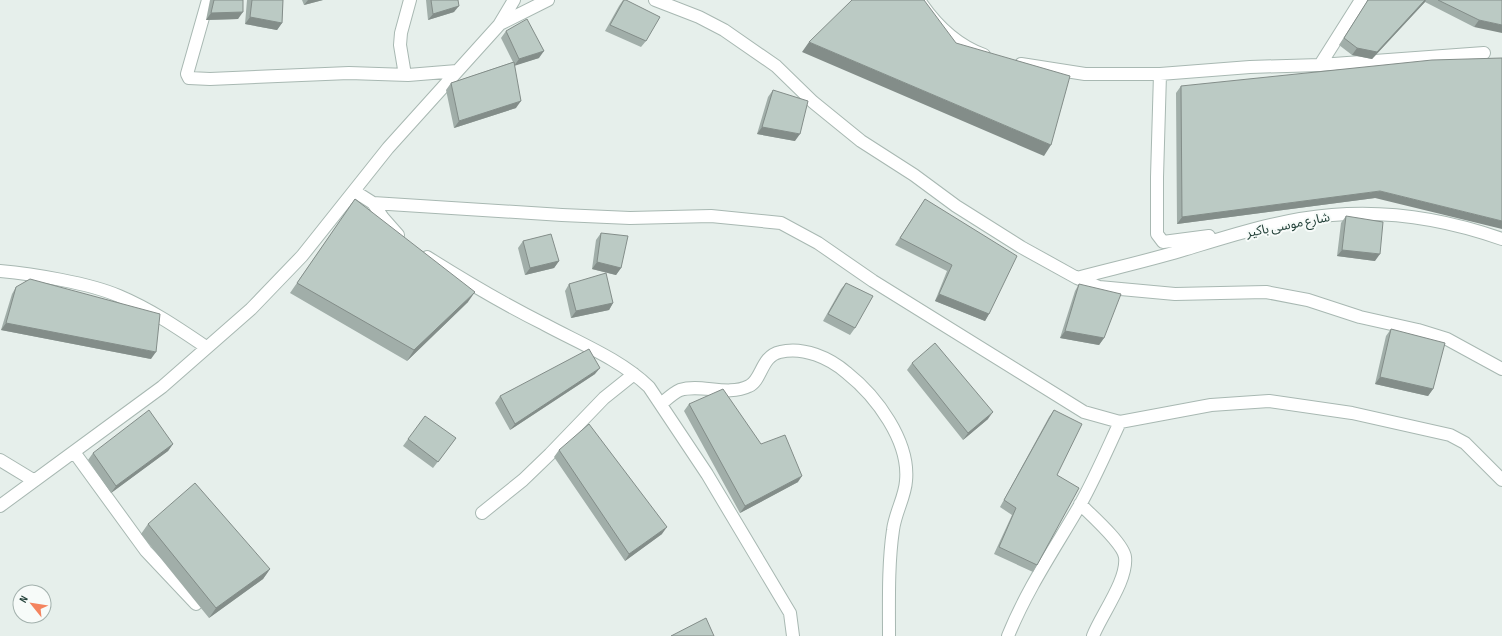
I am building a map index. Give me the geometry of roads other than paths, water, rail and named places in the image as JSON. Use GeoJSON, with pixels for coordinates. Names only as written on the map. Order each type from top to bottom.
{"type":"FeatureCollection","features":[{"type":"Feature","properties":{"kind":"street"},"geometry":{"type":"LineString","coordinates":[[208,0],[187,74],[189,78],[210,79],[349,73],[405,75],[457,71]]}},
{"type":"Feature","properties":{"kind":"street"},"geometry":{"type":"LineString","coordinates":[[405,75],[400,45],[400,33],[410,0]]}},
{"type":"Feature","properties":{"kind":"street"},"geometry":{"type":"LineString","coordinates":[[3,501],[74,452],[162,387],[251,309],[281,279],[314,241],[388,148],[499,25],[514,0]]}},
{"type":"Feature","properties":{"kind":"street"},"geometry":{"type":"LineString","coordinates":[[499,25],[548,0]]}},
{"type":"Feature","properties":{"kind":"street"},"geometry":{"type":"LineString","coordinates":[[655,0],[699,17],[724,30],[776,66],[813,102],[861,140],[914,175],[956,206],[1021,247],[1077,278],[1099,287],[1175,294],[1266,292],[1308,300],[1360,317],[1418,330],[1447,339],[1502,369]]}},
{"type":"Feature","properties":{"kind":"street"},"geometry":{"type":"LineString","coordinates":[[919,0],[941,29],[982,54],[994,58]]}},
{"type":"Feature","properties":{"kind":"street"},"geometry":{"type":"LineString","coordinates":[[1320,65],[1361,0]]}},
{"type":"Feature","properties":{"kind":"street"},"geometry":{"type":"LineString","coordinates":[[1007,62],[1085,74],[1160,74],[1250,67],[1320,65],[1484,53]]}},
{"type":"Feature","properties":{"kind":"street"},"geometry":{"type":"LineString","coordinates":[[1160,74],[1156,177],[1157,234],[1163,242],[1206,236],[1224,237]]}},
{"type":"Feature","properties":{"kind":"street"},"geometry":{"type":"LineString","coordinates":[[354,191],[373,203],[382,218],[405,241]]}},
{"type":"Feature","properties":{"kind":"street"},"geometry":{"type":"LineString","coordinates":[[373,203],[562,216],[630,218],[711,216],[781,223],[818,243],[873,281],[1084,412],[1120,422],[1166,413],[1240,402],[1269,401],[1345,412],[1450,436],[1465,443],[1502,480]]}},
{"type":"Feature","properties":{"kind":"street","name":"شارع موسى باكير"},"geometry":{"type":"LineString","coordinates":[[1077,278],[1178,252],[1266,225],[1333,215],[1400,215],[1445,221],[1502,239]]}},
{"type":"Feature","properties":{"kind":"street"},"geometry":{"type":"LineString","coordinates":[[415,249],[534,319],[617,362],[649,387],[707,474],[790,613],[793,636]]}},
{"type":"Feature","properties":{"kind":"street"},"geometry":{"type":"LineString","coordinates":[[0,271],[90,287],[118,295],[165,320],[206,347]]}},
{"type":"Feature","properties":{"kind":"street"},"geometry":{"type":"LineString","coordinates":[[661,404],[680,390],[740,390],[751,385],[765,361],[779,352],[796,350],[816,355],[842,368],[876,400],[899,442],[904,459],[906,480],[893,530],[889,600],[889,636]]}},
{"type":"Feature","properties":{"kind":"street"},"geometry":{"type":"LineString","coordinates":[[482,513],[528,475],[604,398],[634,374]]}},
{"type":"Feature","properties":{"kind":"street"},"geometry":{"type":"LineString","coordinates":[[1008,636],[1017,614],[1036,578],[1080,504],[1120,422]]}},
{"type":"Feature","properties":{"kind":"street"},"geometry":{"type":"LineString","coordinates":[[74,452],[146,551],[196,604]]}},
{"type":"Feature","properties":{"kind":"street"},"geometry":{"type":"LineString","coordinates":[[0,460],[33,480]]}},
{"type":"Feature","properties":{"kind":"street"},"geometry":{"type":"LineString","coordinates":[[1080,504],[1115,540],[1125,556],[1124,567],[1115,594],[1093,636]]}}]}
